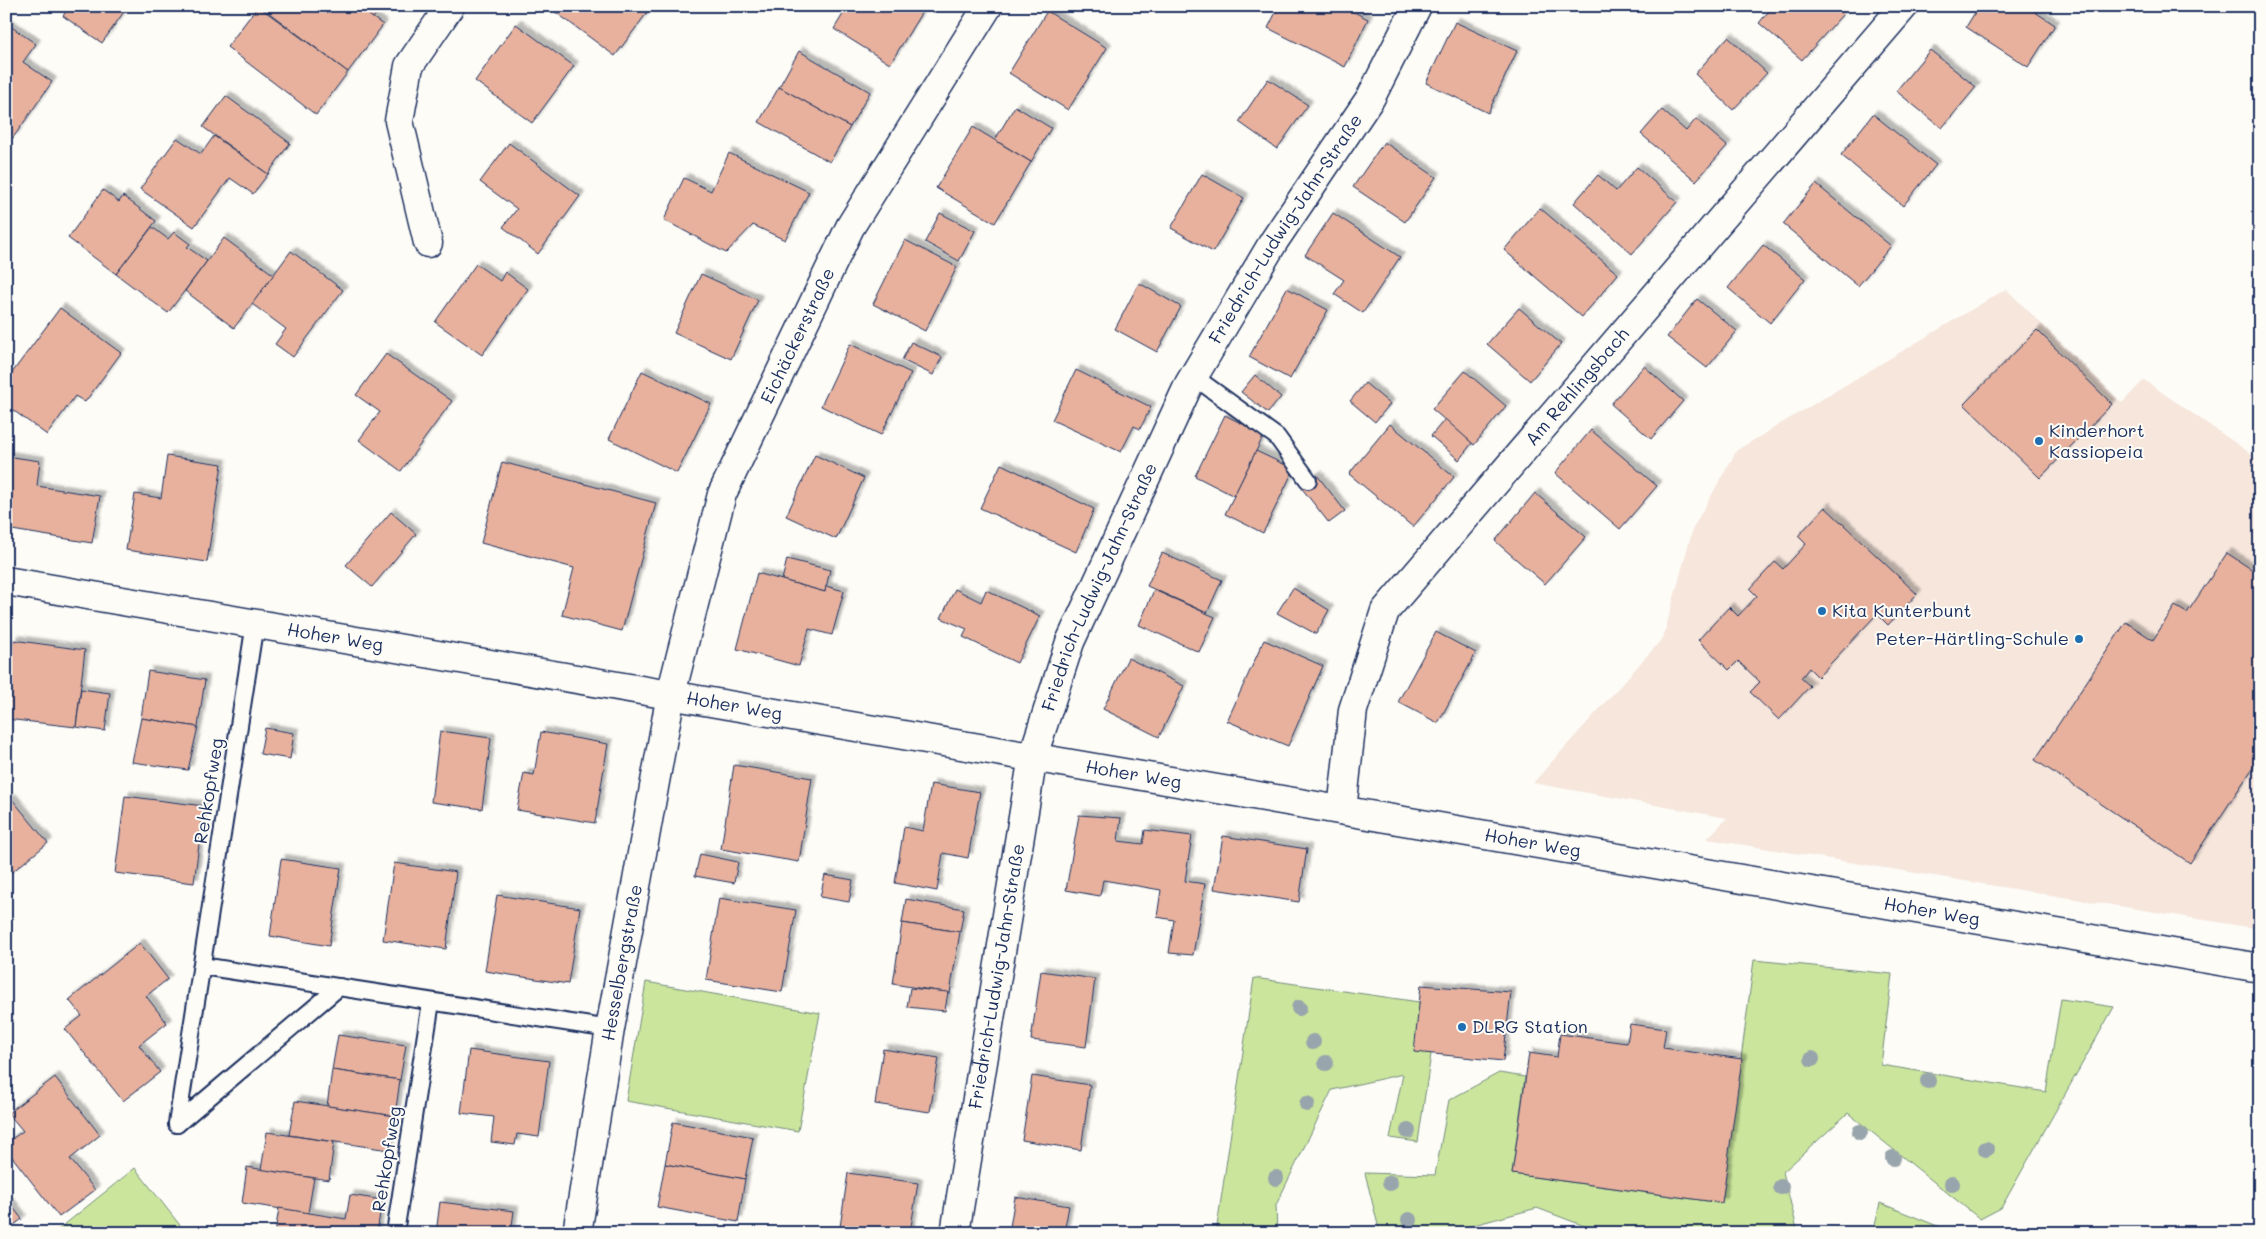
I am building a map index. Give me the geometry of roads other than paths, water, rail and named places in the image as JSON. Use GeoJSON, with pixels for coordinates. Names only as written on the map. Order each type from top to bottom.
{"type":"FeatureCollection","features":[{"type":"Feature","properties":{"kind":"street"},"geometry":{"type":"LineString","coordinates":[[428,244],[399,121],[409,66],[450,6]]}},
{"type":"Feature","properties":{"kind":"street","name":"Eichäckerstraße"},"geometry":{"type":"LineString","coordinates":[[671,694],[722,494],[850,227],[988,6]]}},
{"type":"Feature","properties":{"kind":"street","name":"Friedrich-Ludwig-Jahn-Straße"},"geometry":{"type":"LineString","coordinates":[[955,1233],[1034,756],[1070,642],[1193,376],[1274,241],[1371,97],[1417,6]]}},
{"type":"Feature","properties":{"kind":"street","name":"Am Rehlingsbach"},"geometry":{"type":"LineString","coordinates":[[1342,810],[1353,710],[1385,611],[1904,6]]}},
{"type":"Feature","properties":{"kind":"street","name":"Hoher Weg"},"geometry":{"type":"LineString","coordinates":[[6,581],[2260,968]]}},
{"type":"Feature","properties":{"kind":"street","name":"Hesselbergstraße"},"geometry":{"type":"LineString","coordinates":[[577,1233],[610,1029],[671,694]]}},
{"type":"Feature","properties":{"kind":"lane"},"geometry":{"type":"LineString","coordinates":[[1193,376],[1277,437],[1308,480]]}},
{"type":"Feature","properties":{"kind":"lane","name":"Rehkopfweg"},"geometry":{"type":"LineString","coordinates":[[255,623],[177,1124],[338,987]]}},
{"type":"Feature","properties":{"kind":"lane"},"geometry":{"type":"LineString","coordinates":[[202,966],[610,1029]]}},
{"type":"Feature","properties":{"kind":"lane","name":"Rehkopfweg"},"geometry":{"type":"LineString","coordinates":[[395,1233],[431,1002]]}},
{"type":"Feature","properties":{"kind":"place","name":"Kinderhort Kassiopeia"},"geometry":{"type":"Point","coordinates":[2039,441]}},
{"type":"Feature","properties":{"kind":"place","name":"Kita Kunterbunt"},"geometry":{"type":"Point","coordinates":[1822,611]}},
{"type":"Feature","properties":{"kind":"place","name":"Peter-Härtling-Schule"},"geometry":{"type":"Point","coordinates":[2079,639]}},
{"type":"Feature","properties":{"kind":"place","name":"DLRG Station"},"geometry":{"type":"Point","coordinates":[1462,1027]}}]}
